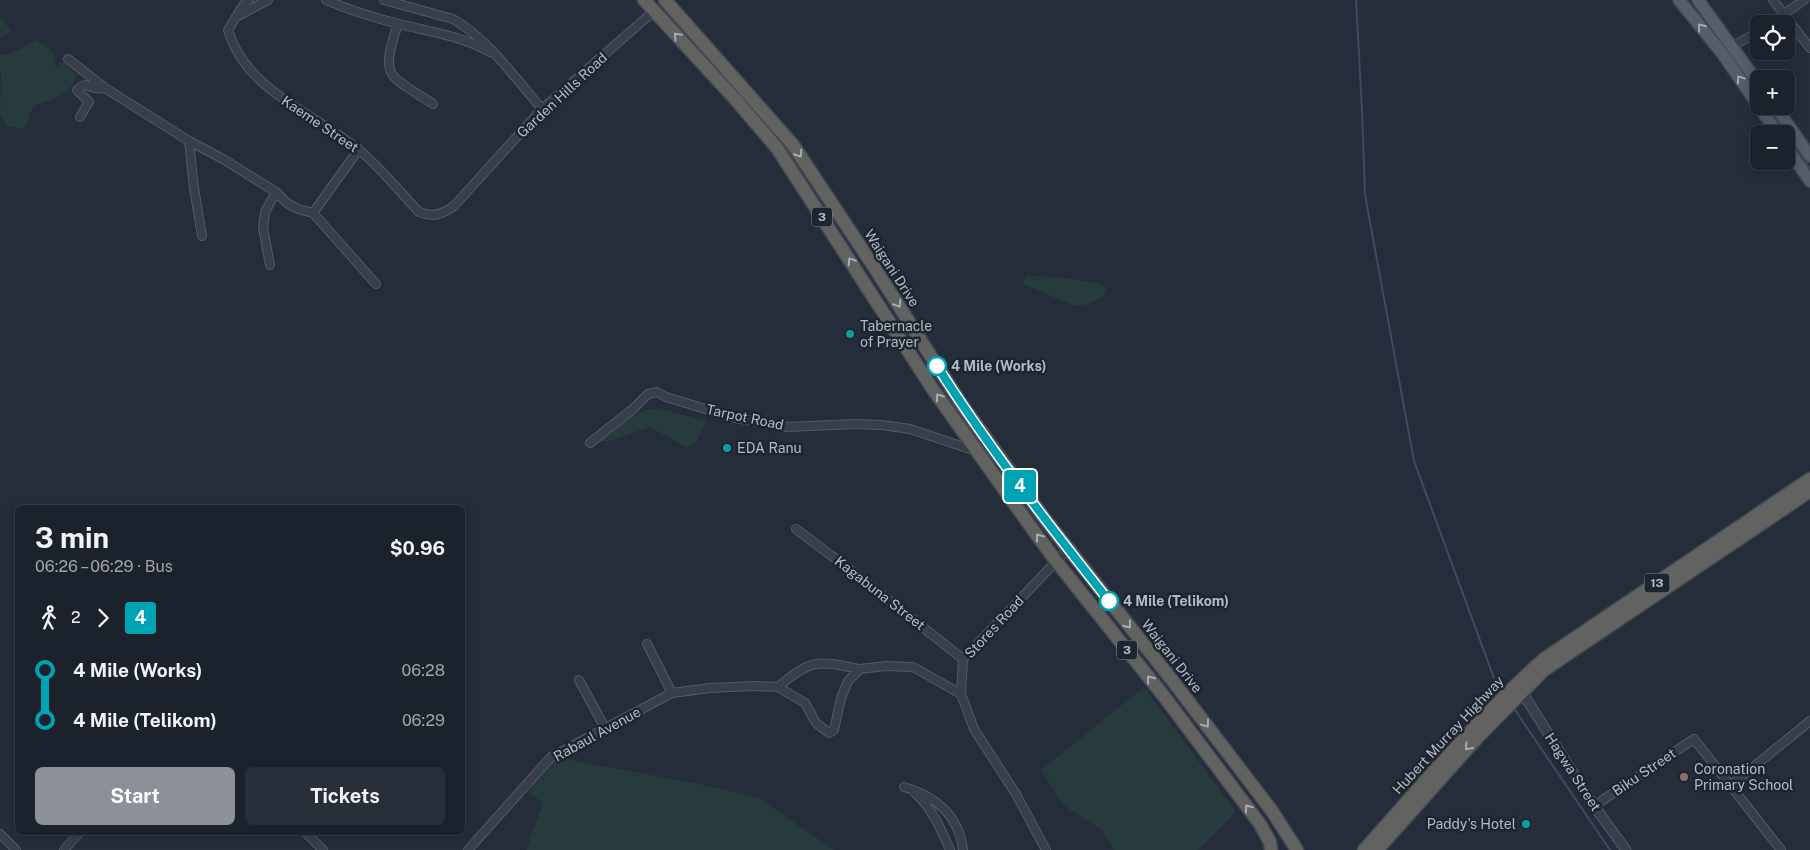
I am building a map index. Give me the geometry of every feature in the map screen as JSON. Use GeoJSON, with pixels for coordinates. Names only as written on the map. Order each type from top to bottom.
{"type":"FeatureCollection","features":[{"type":"Feature","properties":{"kind":"highway","name":"3"},"geometry":{"type":"LineString","coordinates":[[644,0],[772,142],[932,388],[1056,561],[1163,695],[1260,824],[1270,842],[1270,850]]}},
{"type":"Feature","properties":{"kind":"highway","name":"Waigani Drive"},"geometry":{"type":"LineString","coordinates":[[666,0],[793,145],[962,405],[1068,549],[1172,680],[1272,811],[1297,850]]}},
{"type":"Feature","properties":{"kind":"highway"},"geometry":{"type":"LineString","coordinates":[[698,35],[702,49],[740,92],[739,96],[735,99]]}},
{"type":"Feature","properties":{"kind":"highway"},"geometry":{"type":"LineString","coordinates":[[757,104],[752,105],[750,109],[783,149],[787,155],[790,167]]}},
{"type":"Feature","properties":{"kind":"highway"},"geometry":{"type":"LineString","coordinates":[[924,346],[925,358],[967,419],[961,427]]}},
{"type":"Feature","properties":{"kind":"highway","name":"Hubert Murray Highway"},"geometry":{"type":"LineString","coordinates":[[1515,693],[1544,659],[1810,480]]}},
{"type":"Feature","properties":{"kind":"highway","name":"Hubert Murray Highway"},"geometry":{"type":"LineString","coordinates":[[1377,850],[1499,708],[1515,693],[1544,670],[1810,491]]}},
{"type":"Feature","properties":{"kind":"highway","name":"Hubert Murray Highway"},"geometry":{"type":"LineString","coordinates":[[1364,850],[1471,729],[1499,708]]}},
{"type":"Feature","properties":{"kind":"main road"},"geometry":{"type":"LineString","coordinates":[[1679,0],[1750,74]]}},
{"type":"Feature","properties":{"kind":"main road"},"geometry":{"type":"LineString","coordinates":[[1698,0],[1773,125]]}},
{"type":"Feature","properties":{"kind":"main road"},"geometry":{"type":"LineString","coordinates":[[1781,115],[1810,156]]}},
{"type":"Feature","properties":{"kind":"main road"},"geometry":{"type":"LineString","coordinates":[[1795,159],[1810,181]]}},
{"type":"Feature","properties":{"kind":"street","name":"Kaeme Street"},"geometry":{"type":"LineString","coordinates":[[249,0],[228,30],[230,38],[243,59],[261,81],[276,94],[359,150],[419,212],[427,216],[437,215],[454,206]]}},
{"type":"Feature","properties":{"kind":"street"},"geometry":{"type":"LineString","coordinates":[[236,17],[268,0]]}},
{"type":"Feature","properties":{"kind":"street"},"geometry":{"type":"LineString","coordinates":[[326,0],[398,24],[438,32],[475,43],[494,54]]}},
{"type":"Feature","properties":{"kind":"street"},"geometry":{"type":"LineString","coordinates":[[384,0],[453,19],[485,42],[542,109]]}},
{"type":"Feature","properties":{"kind":"street"},"geometry":{"type":"LineString","coordinates":[[1773,0],[1784,15],[1804,0]]}},
{"type":"Feature","properties":{"kind":"street","name":"Garden Hills Road"},"geometry":{"type":"LineString","coordinates":[[454,206],[542,109],[654,11]]}},
{"type":"Feature","properties":{"kind":"street"},"geometry":{"type":"LineString","coordinates":[[398,24],[390,55],[391,73],[433,104]]}},
{"type":"Feature","properties":{"kind":"street"},"geometry":{"type":"LineString","coordinates":[[1795,29],[1810,48]]}},
{"type":"Feature","properties":{"kind":"street"},"geometry":{"type":"LineString","coordinates":[[1727,50],[1750,36]]}},
{"type":"Feature","properties":{"kind":"street"},"geometry":{"type":"LineString","coordinates":[[68,59],[105,88],[189,141],[223,159],[276,192],[287,203],[298,209],[313,213],[376,284]]}},
{"type":"Feature","properties":{"kind":"street"},"geometry":{"type":"LineString","coordinates":[[80,117],[89,102],[77,90],[82,85],[105,88]]}},
{"type":"Feature","properties":{"kind":"street"},"geometry":{"type":"LineString","coordinates":[[189,141],[202,236]]}},
{"type":"Feature","properties":{"kind":"street"},"geometry":{"type":"LineString","coordinates":[[313,213],[359,150]]}},
{"type":"Feature","properties":{"kind":"street"},"geometry":{"type":"LineString","coordinates":[[270,265],[263,228],[265,212],[276,192]]}},
{"type":"Feature","properties":{"kind":"street","name":"Tarpot Road"},"geometry":{"type":"LineString","coordinates":[[590,443],[633,409],[648,394],[657,392],[666,397],[735,418],[788,427],[855,424],[882,425],[910,429],[978,451]]}},
{"type":"Feature","properties":{"kind":"street","name":"Kagabuna Street"},"geometry":{"type":"LineString","coordinates":[[796,529],[963,659]]}},
{"type":"Feature","properties":{"kind":"street","name":"Stores Road"},"geometry":{"type":"LineString","coordinates":[[1046,850],[1016,794],[974,729],[961,694],[963,659],[1068,549]]}},
{"type":"Feature","properties":{"kind":"street"},"geometry":{"type":"LineString","coordinates":[[647,644],[672,692],[710,688],[778,687],[805,703],[816,723],[829,734],[834,730],[841,698],[848,681],[860,669]]}},
{"type":"Feature","properties":{"kind":"street"},"geometry":{"type":"LineString","coordinates":[[778,687],[798,670],[815,663],[860,669],[886,666],[913,667],[961,694]]}},
{"type":"Feature","properties":{"kind":"street"},"geometry":{"type":"LineString","coordinates":[[579,680],[606,728]]}},
{"type":"Feature","properties":{"kind":"street","name":"Rabaul Avenue"},"geometry":{"type":"LineString","coordinates":[[468,850],[552,757],[672,692]]}},
{"type":"Feature","properties":{"kind":"street","name":"Hagwa Street"},"geometry":{"type":"LineString","coordinates":[[1515,693],[1626,850]]}},
{"type":"Feature","properties":{"kind":"street"},"geometry":{"type":"LineString","coordinates":[[1781,850],[1730,786],[1810,721]]}},
{"type":"Feature","properties":{"kind":"street","name":"Biku Street"},"geometry":{"type":"LineString","coordinates":[[1594,806],[1694,739],[1730,786]]}},
{"type":"Feature","properties":{"kind":"street"},"geometry":{"type":"LineString","coordinates":[[950,850],[942,830],[926,802],[907,788],[920,791],[952,816],[962,836],[963,850]]}},
{"type":"Feature","properties":{"kind":"street"},"geometry":{"type":"LineString","coordinates":[[0,834],[16,850]]}},
{"type":"Feature","properties":{"kind":"street"},"geometry":{"type":"LineString","coordinates":[[64,850],[77,835]]}},
{"type":"Feature","properties":{"kind":"street"},"geometry":{"type":"LineString","coordinates":[[308,835],[323,850]]}},
{"type":"Feature","properties":{"kind":"shaded area"},"geometry":{"type":"Polygon","coordinates":[[[0,16],[11,31],[0,38],[0,16]]]}},
{"type":"Feature","properties":{"kind":"shaded area"},"geometry":{"type":"Polygon","coordinates":[[[37,40],[52,51],[56,67],[63,62],[77,75],[65,93],[33,106],[29,119],[23,129],[6,126],[0,113],[0,55],[8,55],[37,40]]]}},
{"type":"Feature","properties":{"kind":"shaded area"},"geometry":{"type":"Polygon","coordinates":[[[1026,276],[1061,277],[1091,282],[1101,284],[1107,290],[1104,296],[1084,306],[1072,305],[1023,284],[1026,276]]]}},
{"type":"Feature","properties":{"kind":"shaded area"},"geometry":{"type":"Polygon","coordinates":[[[657,408],[706,421],[697,441],[687,448],[650,427],[606,442],[600,440],[600,437],[626,419],[640,412],[657,408]]]}},
{"type":"Feature","properties":{"kind":"shaded area"},"geometry":{"type":"Polygon","coordinates":[[[1144,687],[1236,812],[1198,850],[1114,850],[1101,829],[1063,805],[1041,770],[1144,687]]]}},
{"type":"Feature","properties":{"kind":"shaded area"},"geometry":{"type":"Polygon","coordinates":[[[555,757],[699,784],[759,798],[834,850],[526,850],[543,803],[528,792],[555,757]]]}},
{"type":"Feature","properties":{"kind":"waterway"},"geometry":{"type":"LineString","coordinates":[[1356,0],[1365,195],[1414,461],[1498,689],[1502,694]]}},
{"type":"Feature","properties":{"kind":"waterway"},"geometry":{"type":"LineString","coordinates":[[1687,0],[1696,12]]}},
{"type":"Feature","properties":{"kind":"waterway"},"geometry":{"type":"LineString","coordinates":[[1795,147],[1810,168]]}},
{"type":"Feature","properties":{"kind":"waterway"},"geometry":{"type":"LineString","coordinates":[[1513,707],[1610,850]]}},
{"type":"Feature","properties":{"kind":"bus line","name":"4"},"geometry":{"type":"LineString","coordinates":[[937,366],[962,405],[1044,518],[1109,601]]}},
{"type":"Feature","properties":{"kind":"place","name":"Tabernacle of Prayer"},"geometry":{"type":"Point","coordinates":[850,334]}},
{"type":"Feature","properties":{"kind":"place","name":"4 Mile (Works)"},"geometry":{"type":"Point","coordinates":[937,366]}},
{"type":"Feature","properties":{"kind":"place","name":"EDA Ranu"},"geometry":{"type":"Point","coordinates":[727,448]}},
{"type":"Feature","properties":{"kind":"place","name":"4 Mile (Telikom)"},"geometry":{"type":"Point","coordinates":[1109,601]}},
{"type":"Feature","properties":{"kind":"place","name":"Coronation Primary School"},"geometry":{"type":"Point","coordinates":[1684,777]}},
{"type":"Feature","properties":{"kind":"place","name":"Paddy's Hotel"},"geometry":{"type":"Point","coordinates":[1526,824]}}]}
